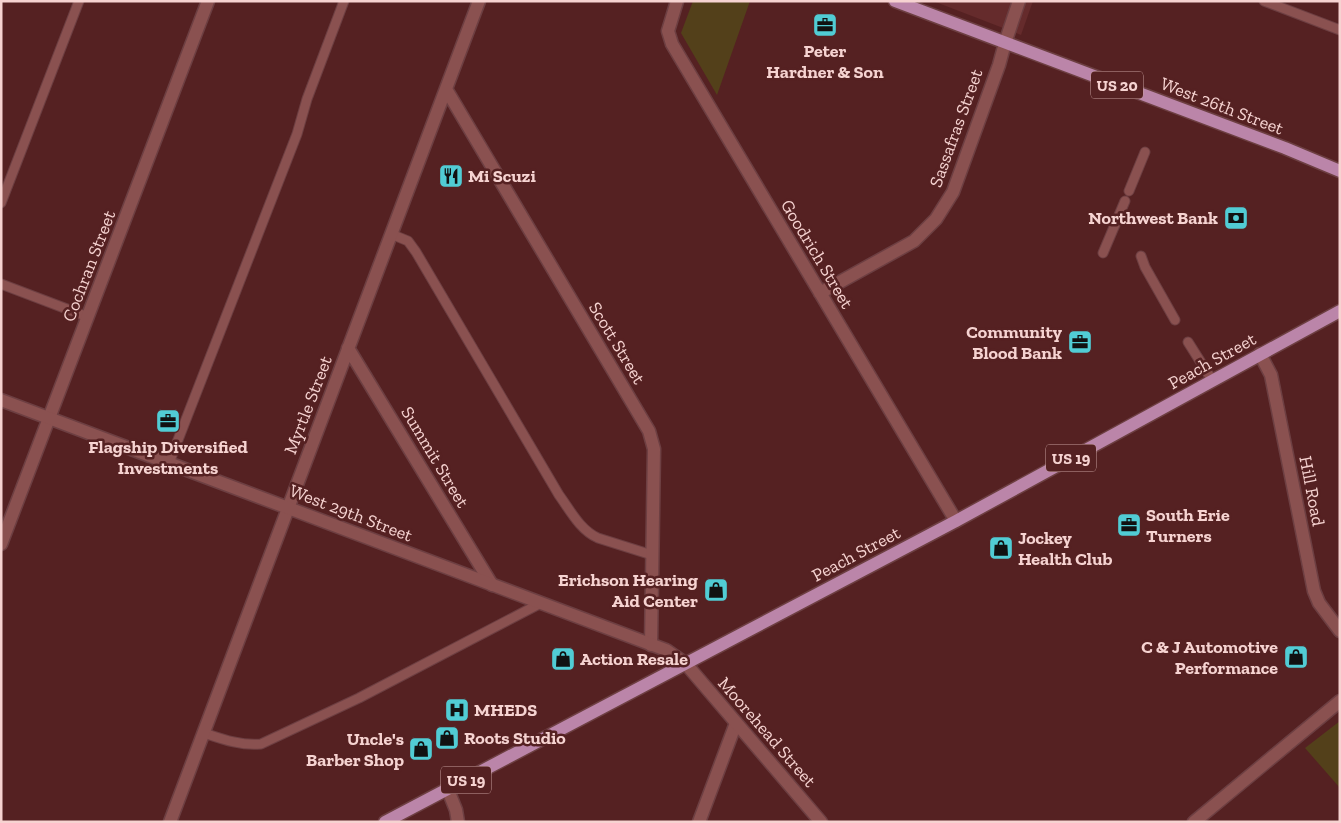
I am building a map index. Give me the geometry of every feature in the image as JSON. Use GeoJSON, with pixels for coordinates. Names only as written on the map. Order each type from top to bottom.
{"type":"FeatureCollection","features":[{"type":"Feature","properties":{"kind":"main road","name":"West 26th Street"},"geometry":{"type":"LineString","coordinates":[[895,1],[1284,148],[1340,171]]}},
{"type":"Feature","properties":{"kind":"main road","name":"Peach Street"},"geometry":{"type":"LineString","coordinates":[[385,822],[956,521],[1340,311]]}},
{"type":"Feature","properties":{"kind":"street","name":"Cochran Street"},"geometry":{"type":"LineString","coordinates":[[1,544],[208,1]]}},
{"type":"Feature","properties":{"kind":"street","name":"Myrtle Street"},"geometry":{"type":"LineString","coordinates":[[170,822],[479,1]]}},
{"type":"Feature","properties":{"kind":"street","name":"Goodrich Street"},"geometry":{"type":"LineString","coordinates":[[677,1],[668,30],[672,44],[956,521]]}},
{"type":"Feature","properties":{"kind":"street","name":"Sassafras Street"},"geometry":{"type":"LineString","coordinates":[[820,293],[908,245],[925,232],[936,219],[953,192],[1019,1]]}},
{"type":"Feature","properties":{"kind":"street","name":"Scott Street"},"geometry":{"type":"LineString","coordinates":[[446,89],[649,431],[654,450],[651,645]]}},
{"type":"Feature","properties":{"kind":"street","name":"Summit Street"},"geometry":{"type":"LineString","coordinates":[[348,348],[492,585]]}},
{"type":"Feature","properties":{"kind":"street","name":"Hill Road"},"geometry":{"type":"LineString","coordinates":[[1260,354],[1271,375],[1314,591],[1319,603],[1340,631]]}},
{"type":"Feature","properties":{"kind":"street","name":"West 29th Street"},"geometry":{"type":"LineString","coordinates":[[1,400],[651,645],[673,654],[686,664]]}},
{"type":"Feature","properties":{"kind":"street","name":"Moorehead Street"},"geometry":{"type":"LineString","coordinates":[[686,664],[821,822]]}},
{"type":"Feature","properties":{"kind":"street"},"geometry":{"type":"LineString","coordinates":[[1194,822],[1340,701]]}},
{"type":"Feature","properties":{"kind":"street"},"geometry":{"type":"LineString","coordinates":[[699,822],[736,723]]}},
{"type":"Feature","properties":{"kind":"street"},"geometry":{"type":"LineString","coordinates":[[448,790],[456,810],[458,822]]}},
{"type":"Feature","properties":{"kind":"lane"},"geometry":{"type":"LineString","coordinates":[[1,203],[79,1]]}},
{"type":"Feature","properties":{"kind":"lane"},"geometry":{"type":"LineString","coordinates":[[168,463],[297,134],[307,99],[344,1]]}},
{"type":"Feature","properties":{"kind":"lane"},"geometry":{"type":"LineString","coordinates":[[1264,1],[1340,30]]}},
{"type":"Feature","properties":{"kind":"lane"},"geometry":{"type":"LineString","coordinates":[[1128,191],[1145,152]]}},
{"type":"Feature","properties":{"kind":"lane"},"geometry":{"type":"LineString","coordinates":[[1103,253],[1125,201]]}},
{"type":"Feature","properties":{"kind":"lane"},"geometry":{"type":"LineString","coordinates":[[391,234],[408,241],[416,252],[559,496],[578,521],[598,538],[652,555]]}},
{"type":"Feature","properties":{"kind":"lane"},"geometry":{"type":"LineString","coordinates":[[1141,256],[1145,267],[1175,320]]}},
{"type":"Feature","properties":{"kind":"lane"},"geometry":{"type":"LineString","coordinates":[[1,284],[88,317]]}},
{"type":"Feature","properties":{"kind":"lane"},"geometry":{"type":"LineString","coordinates":[[1188,342],[1212,380]]}},
{"type":"Feature","properties":{"kind":"lane"},"geometry":{"type":"LineString","coordinates":[[204,734],[235,743],[261,744],[359,698],[541,603]]}},
{"type":"Feature","properties":{"kind":"shaded area"},"geometry":{"type":"Polygon","coordinates":[[[693,1],[750,1],[717,95],[681,33],[693,1]]]}},
{"type":"Feature","properties":{"kind":"shaded area"},"geometry":{"type":"Polygon","coordinates":[[[933,1],[1033,1],[1021,35],[933,1]]]}},
{"type":"Feature","properties":{"kind":"shaded area"},"geometry":{"type":"Polygon","coordinates":[[[1340,721],[1340,788],[1305,748],[1340,721]]]}},
{"type":"Feature","properties":{"kind":"place","name":"Peter Hardner & Son"},"geometry":{"type":"Point","coordinates":[825,25]}},
{"type":"Feature","properties":{"kind":"place","name":"Mi Scuzi"},"geometry":{"type":"Point","coordinates":[451,176]}},
{"type":"Feature","properties":{"kind":"place","name":"Northwest Bank"},"geometry":{"type":"Point","coordinates":[1236,218]}},
{"type":"Feature","properties":{"kind":"place","name":"Community Blood Bank"},"geometry":{"type":"Point","coordinates":[1080,342]}},
{"type":"Feature","properties":{"kind":"place","name":"Flagship Diversified Investments"},"geometry":{"type":"Point","coordinates":[168,421]}},
{"type":"Feature","properties":{"kind":"place","name":"South Erie Turners"},"geometry":{"type":"Point","coordinates":[1129,525]}},
{"type":"Feature","properties":{"kind":"place","name":"Jockey Health Club"},"geometry":{"type":"Point","coordinates":[1001,548]}},
{"type":"Feature","properties":{"kind":"place","name":"Erichson Hearing Aid Center"},"geometry":{"type":"Point","coordinates":[716,590]}},
{"type":"Feature","properties":{"kind":"place","name":"C & J Automotive Performance"},"geometry":{"type":"Point","coordinates":[1296,657]}},
{"type":"Feature","properties":{"kind":"place","name":"Action Resale"},"geometry":{"type":"Point","coordinates":[563,659]}},
{"type":"Feature","properties":{"kind":"place","name":"MHEDS"},"geometry":{"type":"Point","coordinates":[457,710]}},
{"type":"Feature","properties":{"kind":"place","name":"Roots Studio"},"geometry":{"type":"Point","coordinates":[447,738]}},
{"type":"Feature","properties":{"kind":"place","name":"Uncle's Barber Shop"},"geometry":{"type":"Point","coordinates":[421,749]}}]}
